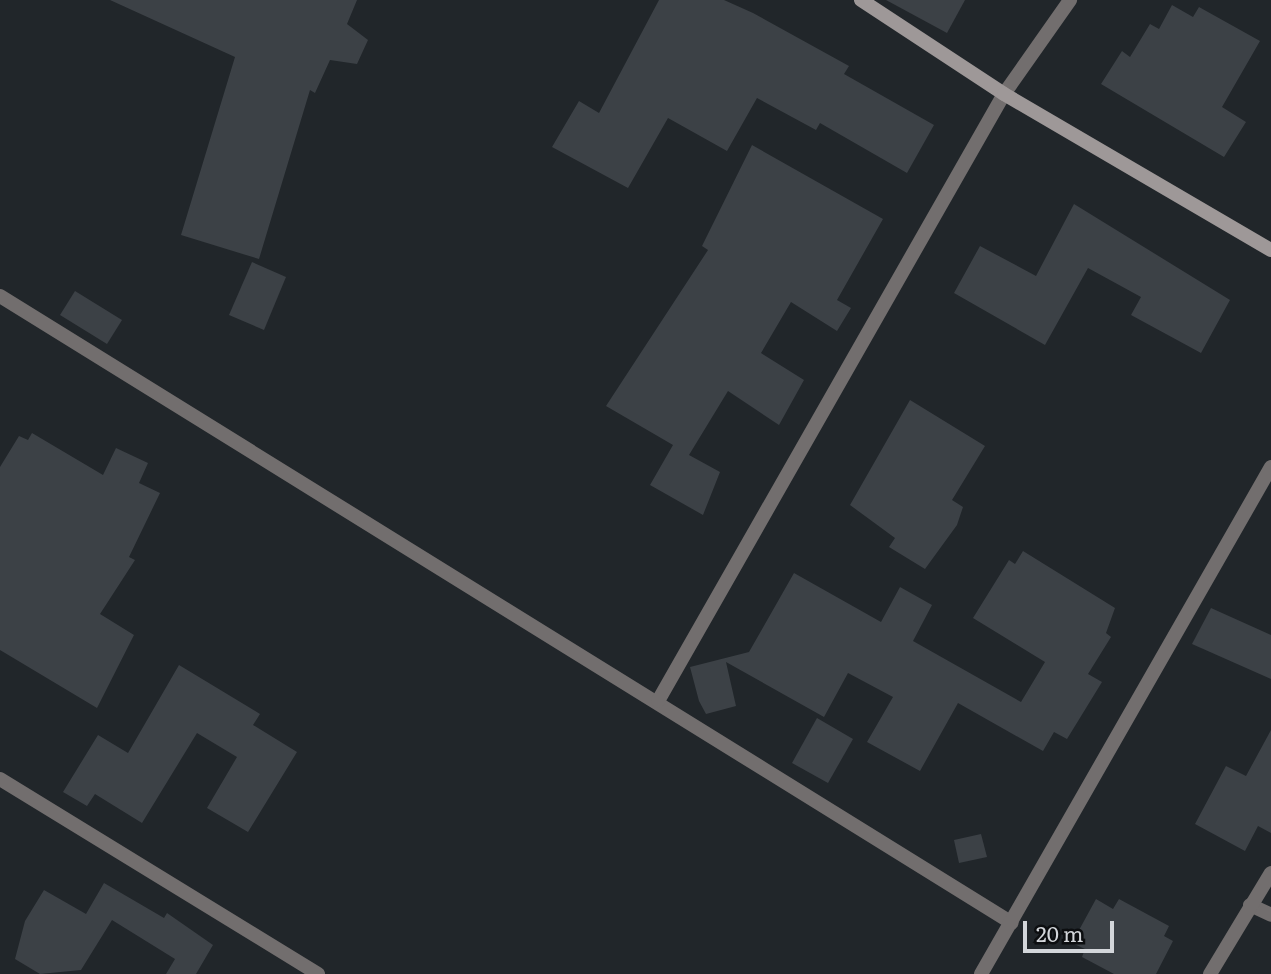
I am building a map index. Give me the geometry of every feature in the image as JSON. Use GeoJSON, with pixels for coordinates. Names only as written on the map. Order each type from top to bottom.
{"type":"FeatureCollection","features":[{"type":"Feature","properties":{"kind":"street"},"geometry":{"type":"LineString","coordinates":[[861,0],[1004,94],[1271,250]]}},
{"type":"Feature","properties":{"kind":"street"},"geometry":{"type":"LineString","coordinates":[[658,701],[1004,94],[1070,0]]}},
{"type":"Feature","properties":{"kind":"street"},"geometry":{"type":"LineString","coordinates":[[0,296],[658,701],[1012,923]]}},
{"type":"Feature","properties":{"kind":"street"},"geometry":{"type":"LineString","coordinates":[[981,974],[1271,467]]}},
{"type":"Feature","properties":{"kind":"street"},"geometry":{"type":"LineString","coordinates":[[0,779],[318,974]]}},
{"type":"Feature","properties":{"kind":"street"},"geometry":{"type":"LineString","coordinates":[[1210,974],[1271,873]]}},
{"type":"Feature","properties":{"kind":"street"},"geometry":{"type":"LineString","coordinates":[[1250,905],[1271,915]]}},
{"type":"Feature","properties":{"kind":"building"},"geometry":{"type":"Polygon","coordinates":[[[110,0],[357,0],[347,24],[368,40],[357,64],[330,60],[315,93],[310,90],[259,259],[181,235],[235,57],[110,0]]]}},
{"type":"Feature","properties":{"kind":"building"},"geometry":{"type":"Polygon","coordinates":[[[659,0],[724,0],[753,13],[849,66],[844,74],[934,125],[907,173],[820,123],[816,130],[757,98],[727,151],[668,118],[628,188],[552,147],[579,101],[599,113],[659,0]]]}},
{"type":"Feature","properties":{"kind":"building"},"geometry":{"type":"Polygon","coordinates":[[[886,0],[965,0],[947,33],[886,0]]]}},
{"type":"Feature","properties":{"kind":"building"},"geometry":{"type":"Polygon","coordinates":[[[1172,5],[1193,17],[1199,7],[1260,41],[1222,107],[1246,122],[1224,157],[1101,84],[1122,51],[1130,57],[1150,24],[1159,29],[1172,5]]]}},
{"type":"Feature","properties":{"kind":"building"},"geometry":{"type":"Polygon","coordinates":[[[752,145],[883,219],[837,300],[851,308],[837,331],[791,302],[761,353],[804,380],[779,425],[728,391],[689,455],[720,472],[703,515],[650,485],[673,445],[606,406],[708,250],[702,246],[752,145]]]}},
{"type":"Feature","properties":{"kind":"building"},"geometry":{"type":"Polygon","coordinates":[[[1074,204],[1230,300],[1201,353],[1131,315],[1141,297],[1088,268],[1045,345],[954,293],[980,246],[1036,276],[1074,204]]]}},
{"type":"Feature","properties":{"kind":"building"},"geometry":{"type":"Polygon","coordinates":[[[252,262],[286,277],[264,330],[229,315],[252,262]]]}},
{"type":"Feature","properties":{"kind":"building"},"geometry":{"type":"Polygon","coordinates":[[[75,291],[122,320],[107,344],[60,315],[75,291]]]}},
{"type":"Feature","properties":{"kind":"building"},"geometry":{"type":"Polygon","coordinates":[[[910,400],[985,446],[952,500],[963,507],[957,525],[925,569],[889,547],[895,538],[850,505],[910,400]]]}},
{"type":"Feature","properties":{"kind":"building"},"geometry":{"type":"Polygon","coordinates":[[[32,433],[103,475],[116,448],[148,463],[139,483],[160,493],[129,557],[135,560],[100,614],[134,635],[97,708],[0,650],[0,467],[19,436],[28,440],[32,433]]]}},
{"type":"Feature","properties":{"kind":"building"},"geometry":{"type":"Polygon","coordinates":[[[1023,551],[1115,608],[1106,633],[1111,637],[1088,674],[1102,682],[1067,739],[1054,732],[1043,751],[958,703],[920,771],[867,742],[893,697],[848,673],[824,717],[726,662],[736,706],[706,714],[699,701],[690,667],[749,652],[794,573],[881,622],[900,587],[932,605],[913,641],[1021,702],[1045,662],[973,618],[1009,560],[1015,564],[1023,551]]]}},
{"type":"Feature","properties":{"kind":"building"},"geometry":{"type":"Polygon","coordinates":[[[1211,608],[1271,635],[1271,679],[1192,644],[1211,608]]]}},
{"type":"Feature","properties":{"kind":"building"},"geometry":{"type":"Polygon","coordinates":[[[179,665],[260,714],[253,725],[297,752],[248,832],[207,808],[237,757],[197,733],[142,823],[95,794],[87,806],[63,792],[98,735],[128,753],[179,665]]]}},
{"type":"Feature","properties":{"kind":"building"},"geometry":{"type":"Polygon","coordinates":[[[817,718],[853,739],[828,783],[792,763],[817,718]]]}},
{"type":"Feature","properties":{"kind":"building"},"geometry":{"type":"Polygon","coordinates":[[[1271,730],[1271,833],[1258,826],[1245,851],[1195,824],[1226,766],[1246,776],[1271,730]]]}},
{"type":"Feature","properties":{"kind":"building"},"geometry":{"type":"Polygon","coordinates":[[[981,834],[987,857],[959,863],[954,840],[981,834]]]}},
{"type":"Feature","properties":{"kind":"building"},"geometry":{"type":"Polygon","coordinates":[[[104,883],[164,918],[167,913],[213,945],[196,974],[166,974],[175,959],[112,920],[81,970],[40,974],[15,959],[25,921],[44,890],[86,914],[104,883]]]}},
{"type":"Feature","properties":{"kind":"building"},"geometry":{"type":"Polygon","coordinates":[[[1096,899],[1113,909],[1119,899],[1169,926],[1164,936],[1173,941],[1156,974],[1114,974],[1082,957],[1085,949],[1072,943],[1096,899]]]}}]}
